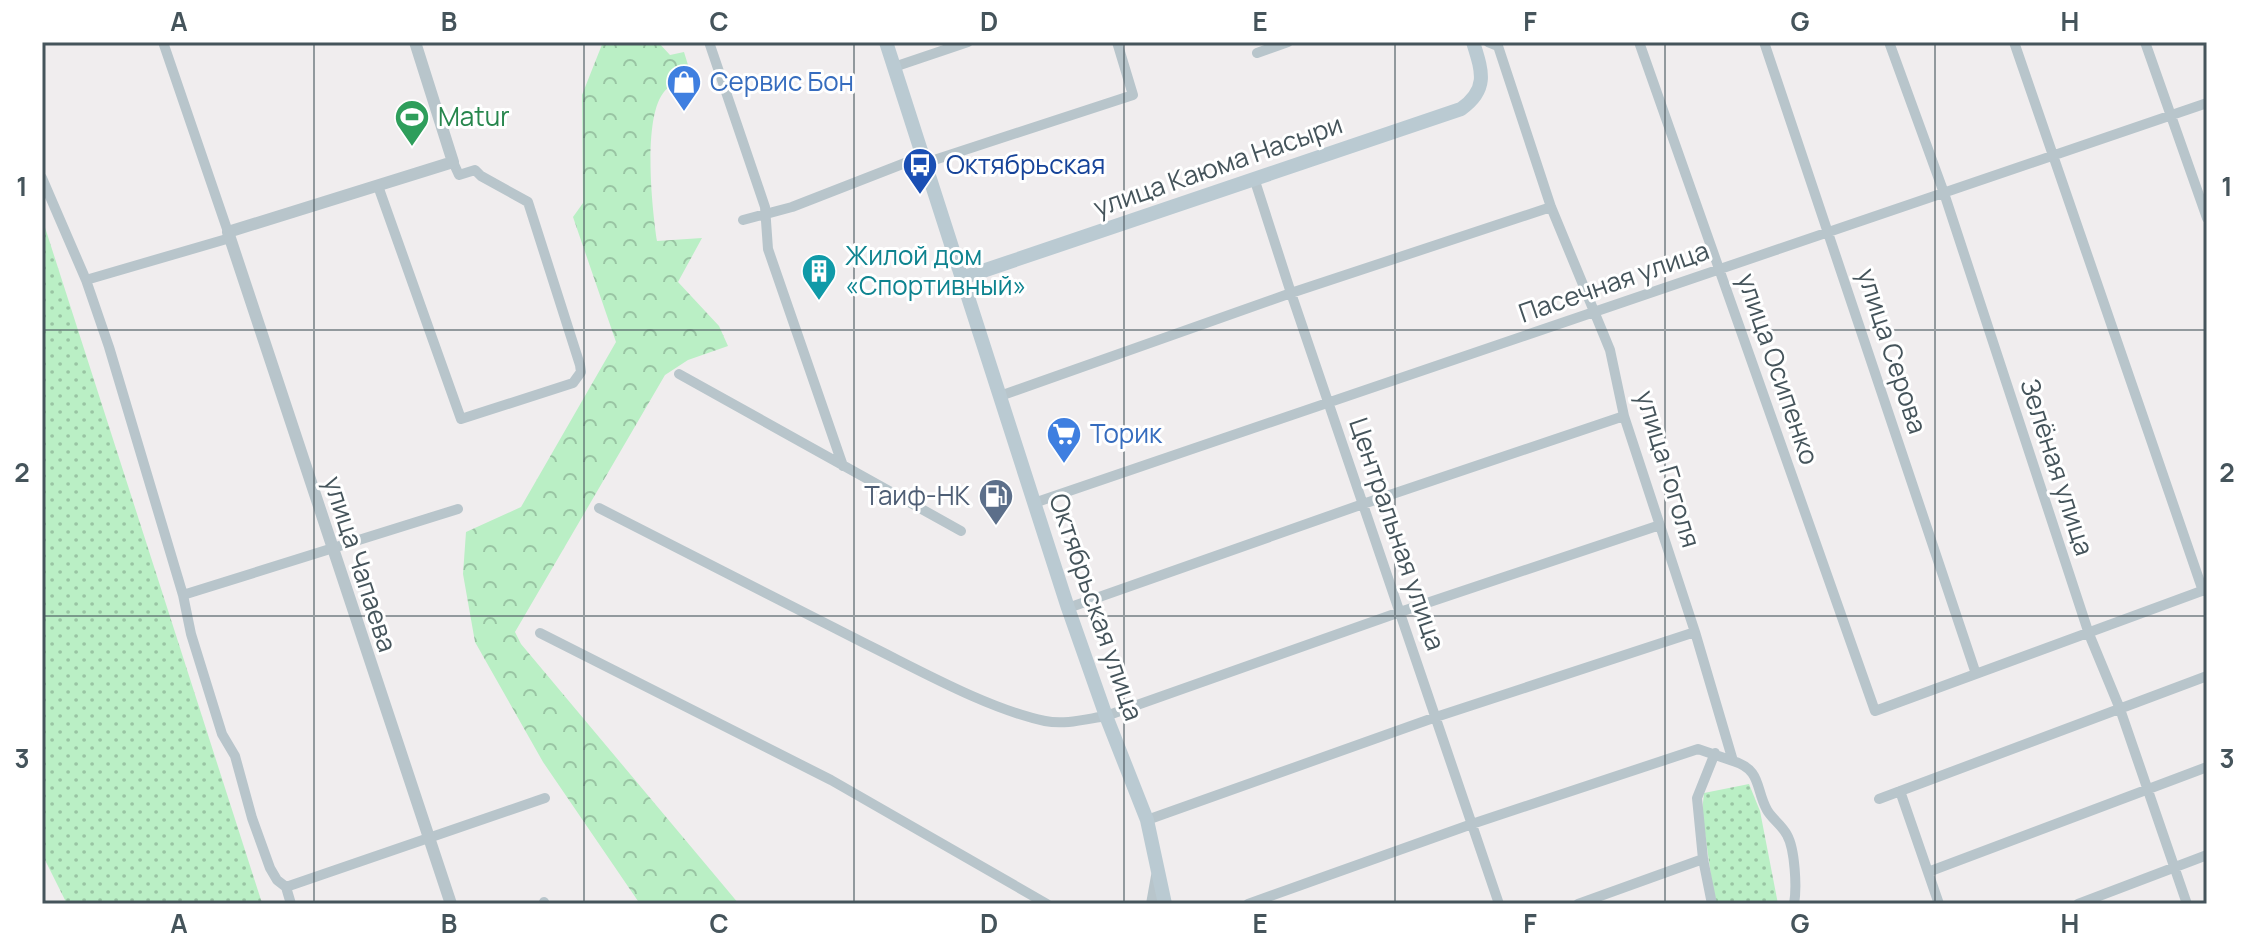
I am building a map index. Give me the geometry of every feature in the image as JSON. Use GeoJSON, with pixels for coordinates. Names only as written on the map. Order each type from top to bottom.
{"type":"FeatureCollection","features":[{"type":"Feature","properties":{"kind":"main road","name":"Октябрьская улица"},"geometry":{"type":"LineString","coordinates":[[886,42],[1068,608],[1147,820],[1165,904]]}},
{"type":"Feature","properties":{"kind":"main road","name":"улица Каюма Насыри"},"geometry":{"type":"LineString","coordinates":[[962,278],[1461,109],[1475,98],[1481,87],[1482,75],[1473,42]]}},
{"type":"Feature","properties":{"kind":"street"},"geometry":{"type":"LineString","coordinates":[[163,42],[229,235]]}},
{"type":"Feature","properties":{"kind":"street"},"geometry":{"type":"LineString","coordinates":[[378,186],[461,419],[573,383],[581,372],[580,365],[528,202],[475,170],[459,175],[415,42]]}},
{"type":"Feature","properties":{"kind":"street"},"geometry":{"type":"LineString","coordinates":[[709,42],[765,207],[768,249],[843,466]]}},
{"type":"Feature","properties":{"kind":"street"},"geometry":{"type":"LineString","coordinates":[[894,67],[968,42]]}},
{"type":"Feature","properties":{"kind":"street"},"geometry":{"type":"LineString","coordinates":[[743,220],[1133,95],[1117,42]]}},
{"type":"Feature","properties":{"kind":"street"},"geometry":{"type":"LineString","coordinates":[[1257,53],[1288,42]]}},
{"type":"Feature","properties":{"kind":"street","name":"улица Гоголя"},"geometry":{"type":"LineString","coordinates":[[1488,42],[1498,46],[1551,207],[1610,350],[1624,416],[1695,632],[1733,761],[1742,763],[1755,774],[1768,812],[1789,838],[1797,891],[1794,904]]}},
{"type":"Feature","properties":{"kind":"street","name":"улица Осипенко"},"geometry":{"type":"LineString","coordinates":[[1639,42],[1875,711],[1976,674]]}},
{"type":"Feature","properties":{"kind":"street","name":"улица Серова"},"geometry":{"type":"LineString","coordinates":[[1764,42],[1976,674]]}},
{"type":"Feature","properties":{"kind":"street","name":"Зелёная улица"},"geometry":{"type":"LineString","coordinates":[[1889,42],[1944,193],[2089,634],[2120,709],[2187,904]]}},
{"type":"Feature","properties":{"kind":"street"},"geometry":{"type":"LineString","coordinates":[[1976,674],[2205,590],[2014,42]]}},
{"type":"Feature","properties":{"kind":"street"},"geometry":{"type":"LineString","coordinates":[[2145,42],[2207,218]]}},
{"type":"Feature","properties":{"kind":"street","name":"Пасечная улица"},"geometry":{"type":"LineString","coordinates":[[1034,503],[2207,103]]}},
{"type":"Feature","properties":{"kind":"street"},"geometry":{"type":"LineString","coordinates":[[86,280],[453,162]]}},
{"type":"Feature","properties":{"kind":"street"},"geometry":{"type":"LineString","coordinates":[[42,178],[86,280],[109,347],[222,734],[235,756],[270,868],[286,887],[291,904]]}},
{"type":"Feature","properties":{"kind":"street","name":"Центральная улица"},"geometry":{"type":"LineString","coordinates":[[1254,178],[1499,904]]}},
{"type":"Feature","properties":{"kind":"street"},"geometry":{"type":"LineString","coordinates":[[1000,396],[1291,293],[1551,207]]}},
{"type":"Feature","properties":{"kind":"street","name":"улица Чапаева"},"geometry":{"type":"LineString","coordinates":[[229,235],[451,904]]}},
{"type":"Feature","properties":{"kind":"street"},"geometry":{"type":"LineString","coordinates":[[679,374],[961,531]]}},
{"type":"Feature","properties":{"kind":"street"},"geometry":{"type":"LineString","coordinates":[[1068,608],[1624,416]]}},
{"type":"Feature","properties":{"kind":"street"},"geometry":{"type":"LineString","coordinates":[[599,508],[892,658],[986,701],[1048,722],[1106,716],[1400,612],[1660,525]]}},
{"type":"Feature","properties":{"kind":"street"},"geometry":{"type":"LineString","coordinates":[[183,595],[458,509]]}},
{"type":"Feature","properties":{"kind":"street"},"geometry":{"type":"LineString","coordinates":[[1147,820],[1436,717],[1695,632]]}},
{"type":"Feature","properties":{"kind":"street"},"geometry":{"type":"LineString","coordinates":[[540,633],[831,780],[1047,904]]}},
{"type":"Feature","properties":{"kind":"street"},"geometry":{"type":"LineString","coordinates":[[1879,799],[2207,676]]}},
{"type":"Feature","properties":{"kind":"street"},"geometry":{"type":"LineString","coordinates":[[1248,904],[1472,824],[1698,749],[1733,761]]}},
{"type":"Feature","properties":{"kind":"street"},"geometry":{"type":"LineString","coordinates":[[1712,904],[1703,859],[1697,798],[1715,753]]}},
{"type":"Feature","properties":{"kind":"street"},"geometry":{"type":"LineString","coordinates":[[1928,872],[2207,767]]}},
{"type":"Feature","properties":{"kind":"street"},"geometry":{"type":"LineString","coordinates":[[1900,791],[1939,904]]}},
{"type":"Feature","properties":{"kind":"street"},"geometry":{"type":"LineString","coordinates":[[286,887],[545,798]]}},
{"type":"Feature","properties":{"kind":"street"},"geometry":{"type":"LineString","coordinates":[[2078,904],[2207,855]]}},
{"type":"Feature","properties":{"kind":"street"},"geometry":{"type":"LineString","coordinates":[[1578,904],[1703,859]]}},
{"type":"Feature","properties":{"kind":"street","name":"Октябрьская улица"},"geometry":{"type":"LineString","coordinates":[[1152,904],[1158,867]]}},
{"type":"Feature","properties":{"kind":"green space"},"geometry":{"type":"Polygon","coordinates":[[[603,42],[658,42],[670,55],[684,52],[692,78],[668,88],[660,99],[651,137],[657,241],[702,238],[678,282],[719,326],[728,346],[688,360],[665,375],[515,632],[521,644],[739,904],[640,904],[543,762],[475,642],[463,574],[466,532],[521,507],[616,342],[573,217],[583,203],[582,95],[603,42]]]}},
{"type":"Feature","properties":{"kind":"green space"},"geometry":{"type":"Polygon","coordinates":[[[42,218],[263,904],[67,904],[42,854],[42,218]]]}},
{"type":"Feature","properties":{"kind":"green space"},"geometry":{"type":"Polygon","coordinates":[[[1749,784],[1760,811],[1778,904],[1715,904],[1702,812],[1704,793],[1749,784]]]}},
{"type":"Feature","properties":{"kind":"place","name":"Сервис Бон"},"geometry":{"type":"Point","coordinates":[684,113]}},
{"type":"Feature","properties":{"kind":"place","name":"Matur"},"geometry":{"type":"Point","coordinates":[412,148]}},
{"type":"Feature","properties":{"kind":"place","name":"Октябрьская"},"geometry":{"type":"Point","coordinates":[920,196]}},
{"type":"Feature","properties":{"kind":"place","name":"Жилой дом «Спортивный»"},"geometry":{"type":"Point","coordinates":[819,302]}},
{"type":"Feature","properties":{"kind":"place","name":"Торик"},"geometry":{"type":"Point","coordinates":[1064,465]}},
{"type":"Feature","properties":{"kind":"place","name":"Таиф-НК"},"geometry":{"type":"Point","coordinates":[996,527]}}]}
